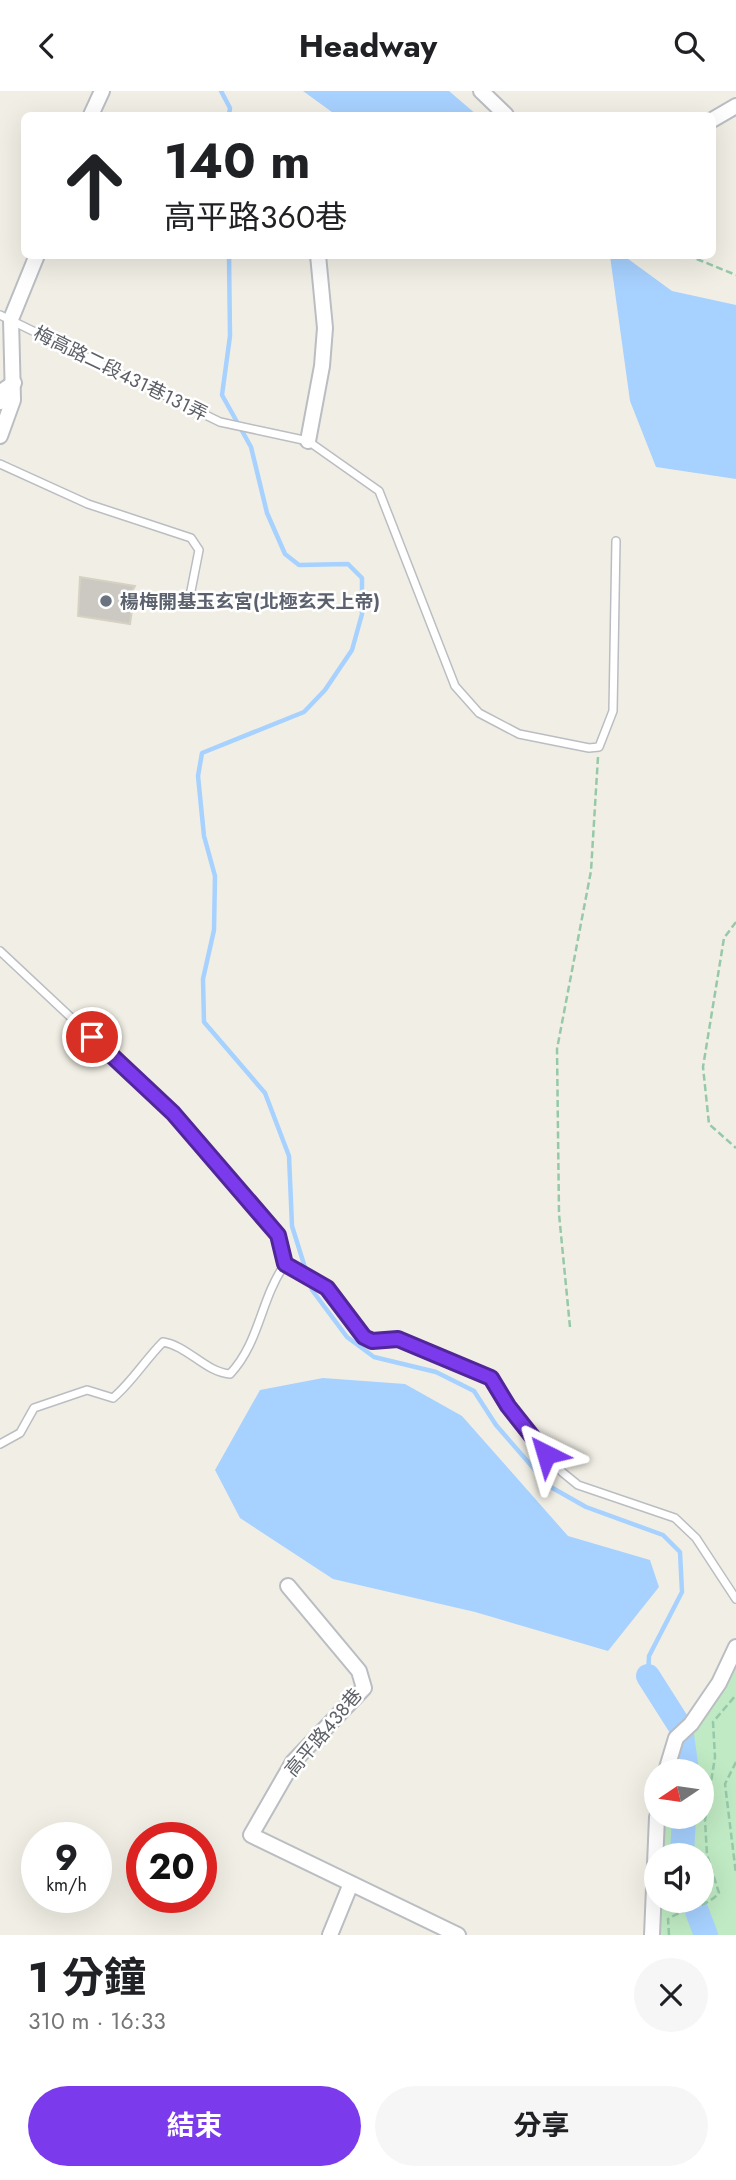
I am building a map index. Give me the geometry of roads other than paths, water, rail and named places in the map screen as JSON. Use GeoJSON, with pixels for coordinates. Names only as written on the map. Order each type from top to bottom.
{"type":"FeatureCollection","features":[{"type":"Feature","properties":{"kind":"street"},"geometry":{"type":"LineString","coordinates":[[92,112],[102,91]]}},
{"type":"Feature","properties":{"kind":"street"},"geometry":{"type":"LineString","coordinates":[[481,91],[503,112]]}},
{"type":"Feature","properties":{"kind":"street"},"geometry":{"type":"LineString","coordinates":[[716,118],[736,106]]}},
{"type":"Feature","properties":{"kind":"street"},"geometry":{"type":"LineString","coordinates":[[0,436],[13,400],[14,383],[6,317],[35,259]]}},
{"type":"Feature","properties":{"kind":"street"},"geometry":{"type":"LineString","coordinates":[[308,441],[322,366],[325,328],[318,259]]}},
{"type":"Feature","properties":{"kind":"street"},"geometry":{"type":"LineString","coordinates":[[0,402],[5,389],[14,383]]}},
{"type":"Feature","properties":{"kind":"street","name":"高平路438巷"},"geometry":{"type":"LineString","coordinates":[[288,1586],[359,1671],[364,1688],[293,1762],[251,1836],[350,1886],[458,1935]]}},
{"type":"Feature","properties":{"kind":"street"},"geometry":{"type":"LineString","coordinates":[[670,1759],[676,1738],[691,1724],[719,1683],[736,1647]]}},
{"type":"Feature","properties":{"kind":"street"},"geometry":{"type":"LineString","coordinates":[[652,1935],[656,1829]]}},
{"type":"Feature","properties":{"kind":"street"},"geometry":{"type":"LineString","coordinates":[[330,1935],[350,1886]]}},
{"type":"Feature","properties":{"kind":"lane","name":"梅高路二段431巷131弄"},"geometry":{"type":"LineString","coordinates":[[6,317],[220,422],[308,441]]}},
{"type":"Feature","properties":{"kind":"lane"},"geometry":{"type":"LineString","coordinates":[[308,441],[379,491],[454,686],[479,713],[519,734],[589,748],[598,747],[613,711],[616,541]]}},
{"type":"Feature","properties":{"kind":"lane"},"geometry":{"type":"LineString","coordinates":[[0,464],[88,505],[191,538],[199,550],[188,606],[135,597]]}},
{"type":"Feature","properties":{"kind":"lane"},"geometry":{"type":"LineString","coordinates":[[0,951],[173,1113],[278,1235],[285,1264],[272,1283],[247,1356],[230,1374],[219,1374],[175,1344],[163,1342],[139,1366],[126,1387],[113,1398],[87,1390],[34,1408],[20,1433],[0,1444]]}},
{"type":"Feature","properties":{"kind":"lane"},"geometry":{"type":"LineString","coordinates":[[285,1264],[327,1288],[364,1337],[372,1341],[398,1339],[491,1378],[530,1436],[562,1472],[578,1485],[675,1518],[696,1538],[736,1599]]}},
{"type":"Feature","properties":{"kind":"water"},"geometry":{"type":"Polygon","coordinates":[[[303,91],[449,91],[474,112],[332,112],[303,91]]]}},
{"type":"Feature","properties":{"kind":"water"},"geometry":{"type":"Polygon","coordinates":[[[610,259],[628,259],[672,291],[736,305],[736,479],[656,467],[630,401],[610,259]]]}},
{"type":"Feature","properties":{"kind":"water"},"geometry":{"type":"Polygon","coordinates":[[[323,1378],[405,1384],[462,1416],[568,1536],[650,1560],[659,1587],[608,1651],[475,1612],[333,1579],[240,1518],[215,1470],[260,1390],[323,1378]]]}},
{"type":"Feature","properties":{"kind":"waterway"},"geometry":{"type":"LineString","coordinates":[[221,91],[229,112]]}},
{"type":"Feature","properties":{"kind":"waterway"},"geometry":{"type":"LineString","coordinates":[[229,259],[230,336],[222,395],[251,447],[267,513],[285,554],[299,565],[348,564],[362,578],[362,614],[352,650],[325,690],[304,712],[202,753],[198,776],[204,836],[215,876],[214,930],[203,979],[204,1022],[265,1093],[289,1156],[292,1226],[312,1290],[347,1337],[374,1357],[436,1372],[474,1391],[496,1425],[549,1486],[586,1507],[663,1535],[680,1552],[682,1592],[649,1656],[648,1676]]}},
{"type":"Feature","properties":{"kind":"waterway"},"geometry":{"type":"LineString","coordinates":[[648,1676],[681,1728],[685,1759]]}},
{"type":"Feature","properties":{"kind":"waterway"},"geometry":{"type":"LineString","coordinates":[[683,1829],[683,1843]]}},
{"type":"Feature","properties":{"kind":"waterway"},"geometry":{"type":"LineString","coordinates":[[698,1913],[706,1935]]}},
{"type":"Feature","properties":{"kind":"place","name":"楊梅開基玉玄宮(北極玄天上帝)"},"geometry":{"type":"Point","coordinates":[106,601]}}]}
